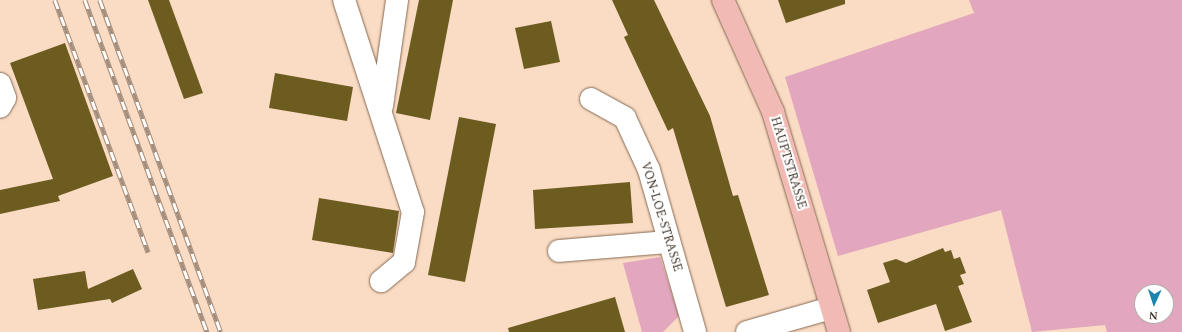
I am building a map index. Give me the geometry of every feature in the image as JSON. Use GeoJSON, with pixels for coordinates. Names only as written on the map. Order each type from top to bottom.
{"type":"FeatureCollection","features":[{"type":"Feature","properties":{"kind":"main road","name":"HAUPTSTRASSE"},"geometry":{"type":"LineString","coordinates":[[723,0],[773,112],[830,308],[839,332]]}},
{"type":"Feature","properties":{"kind":"street"},"geometry":{"type":"LineString","coordinates":[[344,0],[413,212],[404,262],[381,281]]}},
{"type":"Feature","properties":{"kind":"street"},"geometry":{"type":"LineString","coordinates":[[381,111],[397,0]]}},
{"type":"Feature","properties":{"kind":"street"},"geometry":{"type":"LineString","coordinates":[[0,84],[5,98],[0,107]]}},
{"type":"Feature","properties":{"kind":"street","name":"VON-LOE-STRASSE"},"geometry":{"type":"LineString","coordinates":[[591,99],[625,118],[648,170],[695,332]]}},
{"type":"Feature","properties":{"kind":"street"},"geometry":{"type":"LineString","coordinates":[[559,251],[669,242]]}},
{"type":"Feature","properties":{"kind":"street"},"geometry":{"type":"LineString","coordinates":[[747,332],[830,308]]}},
{"type":"Feature","properties":{"kind":"shaded area"},"geometry":{"type":"Polygon","coordinates":[[[969,0],[1182,0],[1182,332],[1107,332],[1105,325],[1032,332],[1001,210],[838,256],[785,77],[974,13],[969,0]]]}},
{"type":"Feature","properties":{"kind":"shaded area"},"geometry":{"type":"Polygon","coordinates":[[[660,257],[679,316],[663,332],[642,332],[623,263],[660,257]]]}},
{"type":"Feature","properties":{"kind":"building"},"geometry":{"type":"Polygon","coordinates":[[[148,0],[169,0],[203,93],[184,99],[148,0]]]}},
{"type":"Feature","properties":{"kind":"building"},"geometry":{"type":"Polygon","coordinates":[[[419,0],[453,0],[430,120],[396,113],[419,0]]]}},
{"type":"Feature","properties":{"kind":"building"},"geometry":{"type":"Polygon","coordinates":[[[612,0],[654,0],[710,116],[733,196],[738,195],[769,295],[726,307],[673,128],[668,131],[624,37],[628,35],[612,0]]]}},
{"type":"Feature","properties":{"kind":"building"},"geometry":{"type":"Polygon","coordinates":[[[778,0],[845,0],[845,4],[786,23],[778,0]]]}},
{"type":"Feature","properties":{"kind":"building"},"geometry":{"type":"Polygon","coordinates":[[[551,21],[560,62],[524,69],[515,28],[551,21]]]}},
{"type":"Feature","properties":{"kind":"building"},"geometry":{"type":"Polygon","coordinates":[[[65,43],[113,176],[58,196],[60,201],[0,214],[0,190],[53,179],[10,63],[65,43]]]}},
{"type":"Feature","properties":{"kind":"building"},"geometry":{"type":"Polygon","coordinates":[[[275,73],[353,87],[347,121],[269,108],[275,73]]]}},
{"type":"Feature","properties":{"kind":"building"},"geometry":{"type":"Polygon","coordinates":[[[459,117],[496,124],[465,282],[428,275],[459,117]]]}},
{"type":"Feature","properties":{"kind":"building"},"geometry":{"type":"Polygon","coordinates":[[[630,182],[633,223],[535,229],[533,190],[630,182]]]}},
{"type":"Feature","properties":{"kind":"building"},"geometry":{"type":"Polygon","coordinates":[[[319,198],[399,211],[393,253],[312,240],[319,198]]]}},
{"type":"Feature","properties":{"kind":"building"},"geometry":{"type":"Polygon","coordinates":[[[943,248],[945,252],[951,250],[954,259],[960,257],[966,273],[960,275],[964,284],[958,286],[972,322],[945,331],[936,304],[878,323],[867,290],[890,282],[883,263],[896,259],[906,263],[943,248]]]}},
{"type":"Feature","properties":{"kind":"building"},"geometry":{"type":"Polygon","coordinates":[[[133,269],[142,289],[112,303],[110,299],[38,310],[33,279],[85,271],[88,289],[133,269]]]}},
{"type":"Feature","properties":{"kind":"building"},"geometry":{"type":"Polygon","coordinates":[[[615,297],[625,332],[509,332],[508,328],[615,297]]]}},
{"type":"Feature","properties":{"kind":"railway"},"geometry":{"type":"LineString","coordinates":[[55,0],[148,252]]}},
{"type":"Feature","properties":{"kind":"railway"},"geometry":{"type":"LineString","coordinates":[[85,0],[207,332]]}},
{"type":"Feature","properties":{"kind":"railway"},"geometry":{"type":"LineString","coordinates":[[100,0],[221,332]]}}]}
